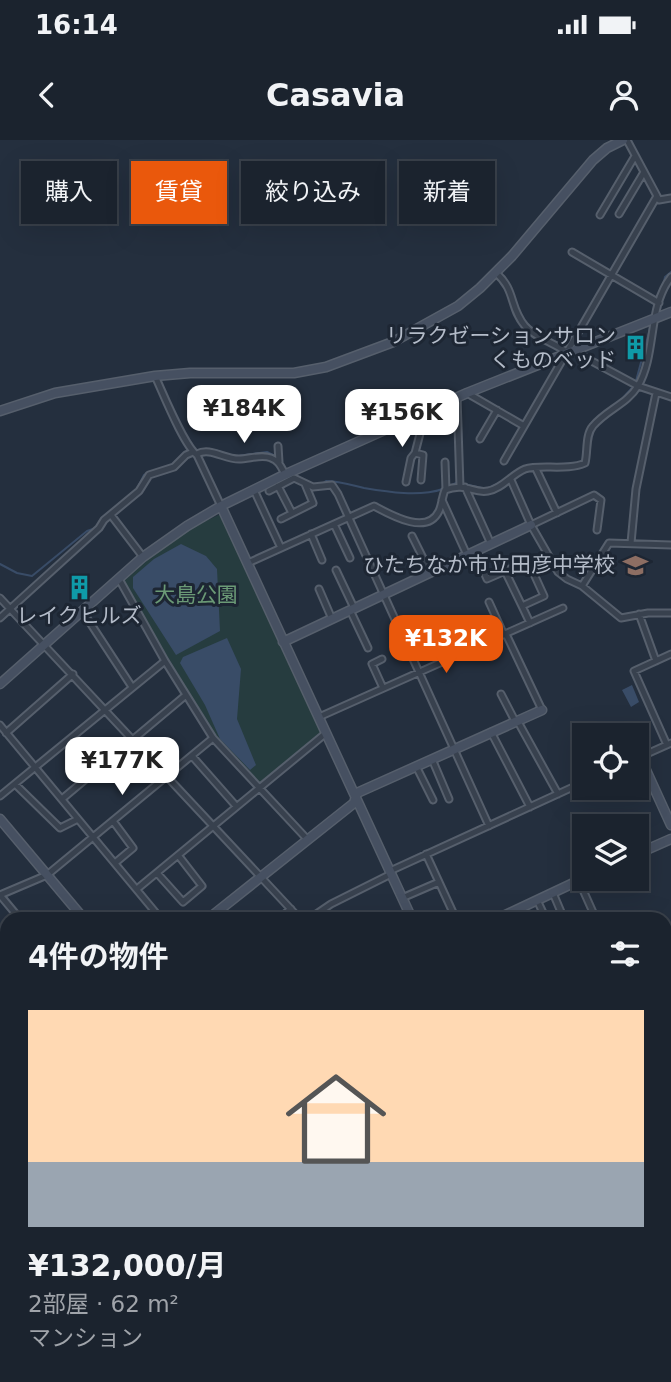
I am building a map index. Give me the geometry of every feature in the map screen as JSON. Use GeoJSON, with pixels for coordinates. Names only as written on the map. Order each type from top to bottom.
{"type":"FeatureCollection","features":[{"type":"Feature","properties":{"kind":"street"},"geometry":{"type":"LineString","coordinates":[[0,411],[58,392],[155,376],[190,373],[284,374],[326,367],[411,334],[458,306],[496,273],[593,160],[607,148],[625,140],[659,200],[671,198]]}},
{"type":"Feature","properties":{"kind":"street"},"geometry":{"type":"LineString","coordinates":[[600,215],[635,156]]}},
{"type":"Feature","properties":{"kind":"street"},"geometry":{"type":"LineString","coordinates":[[619,214],[644,172]]}},
{"type":"Feature","properties":{"kind":"street"},"geometry":{"type":"LineString","coordinates":[[504,461],[570,352],[657,196]]}},
{"type":"Feature","properties":{"kind":"street"},"geometry":{"type":"LineString","coordinates":[[446,489],[462,487],[479,492],[490,491],[526,469],[582,465],[585,463],[593,425],[626,401],[638,386],[665,317],[659,303],[572,253]]}},
{"type":"Feature","properties":{"kind":"street"},"geometry":{"type":"LineString","coordinates":[[496,273],[507,282],[512,293],[514,312],[527,329],[638,386],[671,397]]}},
{"type":"Feature","properties":{"kind":"street"},"geometry":{"type":"LineString","coordinates":[[659,303],[671,277]]}},
{"type":"Feature","properties":{"kind":"street"},"geometry":{"type":"LineString","coordinates":[[0,684],[143,557],[221,506],[285,474],[457,397],[665,317]]}},
{"type":"Feature","properties":{"kind":"street"},"geometry":{"type":"LineString","coordinates":[[155,376],[248,563],[409,912]]}},
{"type":"Feature","properties":{"kind":"street"},"geometry":{"type":"LineString","coordinates":[[467,393],[524,426]]}},
{"type":"Feature","properties":{"kind":"street"},"geometry":{"type":"LineString","coordinates":[[631,543],[637,487],[656,393]]}},
{"type":"Feature","properties":{"kind":"street"},"geometry":{"type":"LineString","coordinates":[[457,397],[462,487],[491,544]]}},
{"type":"Feature","properties":{"kind":"street"},"geometry":{"type":"LineString","coordinates":[[480,439],[497,410]]}},
{"type":"Feature","properties":{"kind":"street"},"geometry":{"type":"LineString","coordinates":[[406,482],[423,422],[421,413]]}},
{"type":"Feature","properties":{"kind":"street"},"geometry":{"type":"LineString","coordinates":[[278,446],[279,462],[285,474]]}},
{"type":"Feature","properties":{"kind":"street"},"geometry":{"type":"LineString","coordinates":[[0,618],[139,491],[149,475],[174,467],[193,451],[236,460],[269,456],[279,462]]}},
{"type":"Feature","properties":{"kind":"street"},"geometry":{"type":"LineString","coordinates":[[415,453],[423,455],[421,480]]}},
{"type":"Feature","properties":{"kind":"street"},"geometry":{"type":"LineString","coordinates":[[248,563],[374,506],[395,517],[424,523],[431,521],[439,512],[446,489],[445,462]]}},
{"type":"Feature","properties":{"kind":"street"},"geometry":{"type":"LineString","coordinates":[[536,469],[557,513]]}},
{"type":"Feature","properties":{"kind":"street"},"geometry":{"type":"LineString","coordinates":[[269,491],[294,478],[317,488],[332,485],[489,826]]}},
{"type":"Feature","properties":{"kind":"street"},"geometry":{"type":"LineString","coordinates":[[511,480],[531,525],[558,572],[582,586],[621,618],[639,614],[671,613]]}},
{"type":"Feature","properties":{"kind":"street"},"geometry":{"type":"LineString","coordinates":[[281,519],[313,503],[305,484]]}},
{"type":"Feature","properties":{"kind":"street"},"geometry":{"type":"LineString","coordinates":[[278,486],[292,513]]}},
{"type":"Feature","properties":{"kind":"street"},"geometry":{"type":"LineString","coordinates":[[254,490],[281,548]]}},
{"type":"Feature","properties":{"kind":"street"},"geometry":{"type":"LineString","coordinates":[[283,642],[594,495],[601,500],[597,530]]}},
{"type":"Feature","properties":{"kind":"street"},"geometry":{"type":"LineString","coordinates":[[442,500],[487,579],[528,561],[544,596],[522,607]]}},
{"type":"Feature","properties":{"kind":"street"},"geometry":{"type":"LineString","coordinates":[[111,515],[143,557]]}},
{"type":"Feature","properties":{"kind":"street"},"geometry":{"type":"LineString","coordinates":[[334,524],[350,558]]}},
{"type":"Feature","properties":{"kind":"street"},"geometry":{"type":"LineString","coordinates":[[311,534],[323,560]]}},
{"type":"Feature","properties":{"kind":"street"},"geometry":{"type":"LineString","coordinates":[[412,536],[430,572]]}},
{"type":"Feature","properties":{"kind":"street"},"geometry":{"type":"LineString","coordinates":[[582,586],[610,542],[671,545]]}},
{"type":"Feature","properties":{"kind":"street"},"geometry":{"type":"LineString","coordinates":[[336,570],[368,648]]}},
{"type":"Feature","properties":{"kind":"street"},"geometry":{"type":"LineString","coordinates":[[505,571],[530,623]]}},
{"type":"Feature","properties":{"kind":"street"},"geometry":{"type":"LineString","coordinates":[[119,579],[165,661],[213,738],[307,839]]}},
{"type":"Feature","properties":{"kind":"street"},"geometry":{"type":"LineString","coordinates":[[319,589],[332,619]]}},
{"type":"Feature","properties":{"kind":"street"},"geometry":{"type":"LineString","coordinates":[[0,598],[293,912]]}},
{"type":"Feature","properties":{"kind":"street"},"geometry":{"type":"LineString","coordinates":[[217,912],[354,803],[357,793],[542,710],[489,602]]}},
{"type":"Feature","properties":{"kind":"street"},"geometry":{"type":"LineString","coordinates":[[319,717],[563,608]]}},
{"type":"Feature","properties":{"kind":"street"},"geometry":{"type":"LineString","coordinates":[[82,612],[132,687]]}},
{"type":"Feature","properties":{"kind":"street"},"geometry":{"type":"LineString","coordinates":[[639,614],[656,661]]}},
{"type":"Feature","properties":{"kind":"street"},"geometry":{"type":"LineString","coordinates":[[428,632],[442,662]]}},
{"type":"Feature","properties":{"kind":"street"},"geometry":{"type":"LineString","coordinates":[[649,752],[669,744],[634,671],[671,654]]}},
{"type":"Feature","properties":{"kind":"street"},"geometry":{"type":"LineString","coordinates":[[382,659],[372,664],[383,688]]}},
{"type":"Feature","properties":{"kind":"street"},"geometry":{"type":"LineString","coordinates":[[0,796],[165,661]]}},
{"type":"Feature","properties":{"kind":"street"},"geometry":{"type":"LineString","coordinates":[[6,733],[73,674]]}},
{"type":"Feature","properties":{"kind":"street"},"geometry":{"type":"LineString","coordinates":[[501,694],[558,794]]}},
{"type":"Feature","properties":{"kind":"street"},"geometry":{"type":"LineString","coordinates":[[62,799],[186,695]]}},
{"type":"Feature","properties":{"kind":"street"},"geometry":{"type":"LineString","coordinates":[[0,725],[155,912]]}},
{"type":"Feature","properties":{"kind":"street"},"geometry":{"type":"LineString","coordinates":[[491,732],[530,807]]}},
{"type":"Feature","properties":{"kind":"street"},"geometry":{"type":"LineString","coordinates":[[137,889],[326,733]]}},
{"type":"Feature","properties":{"kind":"street"},"geometry":{"type":"LineString","coordinates":[[14,912],[0,895],[47,875],[213,738]]}},
{"type":"Feature","properties":{"kind":"street"},"geometry":{"type":"LineString","coordinates":[[69,740],[94,772]]}},
{"type":"Feature","properties":{"kind":"street"},"geometry":{"type":"LineString","coordinates":[[192,756],[236,806]]}},
{"type":"Feature","properties":{"kind":"street"},"geometry":{"type":"LineString","coordinates":[[432,759],[449,799]]}},
{"type":"Feature","properties":{"kind":"street"},"geometry":{"type":"LineString","coordinates":[[416,766],[433,800]]}},
{"type":"Feature","properties":{"kind":"street"},"geometry":{"type":"LineString","coordinates":[[649,780],[671,825]]}},
{"type":"Feature","properties":{"kind":"street"},"geometry":{"type":"LineString","coordinates":[[15,784],[60,828],[78,819]]}},
{"type":"Feature","properties":{"kind":"street"},"geometry":{"type":"LineString","coordinates":[[319,912],[390,872],[572,788]]}},
{"type":"Feature","properties":{"kind":"street"},"geometry":{"type":"LineString","coordinates":[[0,819],[79,912]]}},
{"type":"Feature","properties":{"kind":"street"},"geometry":{"type":"LineString","coordinates":[[113,821],[133,848],[115,863]]}},
{"type":"Feature","properties":{"kind":"street"},"geometry":{"type":"LineString","coordinates":[[649,849],[671,839]]}},
{"type":"Feature","properties":{"kind":"street"},"geometry":{"type":"LineString","coordinates":[[157,873],[183,902],[193,894],[202,886],[178,855]]}},
{"type":"Feature","properties":{"kind":"street"},"geometry":{"type":"LineString","coordinates":[[426,855],[453,912]]}},
{"type":"Feature","properties":{"kind":"street"},"geometry":{"type":"LineString","coordinates":[[402,898],[439,882]]}},
{"type":"Feature","properties":{"kind":"street"},"geometry":{"type":"LineString","coordinates":[[512,912],[572,884]]}},
{"type":"Feature","properties":{"kind":"street"},"geometry":{"type":"LineString","coordinates":[[586,891],[593,912]]}},
{"type":"Feature","properties":{"kind":"street"},"geometry":{"type":"LineString","coordinates":[[553,893],[561,912]]}},
{"type":"Feature","properties":{"kind":"street"},"geometry":{"type":"LineString","coordinates":[[537,900],[542,912]]}},
{"type":"Feature","properties":{"kind":"street"},"geometry":{"type":"LineString","coordinates":[[286,912],[290,909]]}},
{"type":"Feature","properties":{"kind":"green space","name":"大島公園"},"geometry":{"type":"Polygon","coordinates":[[[221,514],[322,732],[259,784],[216,738],[123,582],[188,529],[221,514]]]}},
{"type":"Feature","properties":{"kind":"water"},"geometry":{"type":"Polygon","coordinates":[[[181,544],[206,556],[217,569],[220,631],[176,655],[133,588],[133,577],[154,559],[181,544]]]}},
{"type":"Feature","properties":{"kind":"water"},"geometry":{"type":"Polygon","coordinates":[[[227,638],[241,669],[237,719],[256,765],[250,770],[220,739],[205,705],[180,663],[183,657],[227,638]]]}},
{"type":"Feature","properties":{"kind":"water"},"geometry":{"type":"Polygon","coordinates":[[[632,685],[639,702],[631,707],[622,690],[632,685]]]}},
{"type":"Feature","properties":{"kind":"waterway"},"geometry":{"type":"LineString","coordinates":[[663,286],[665,277],[671,272]]}},
{"type":"Feature","properties":{"kind":"waterway"},"geometry":{"type":"LineString","coordinates":[[636,381],[651,325]]}},
{"type":"Feature","properties":{"kind":"waterway"},"geometry":{"type":"LineString","coordinates":[[621,400],[632,388]]}},
{"type":"Feature","properties":{"kind":"waterway"},"geometry":{"type":"LineString","coordinates":[[215,450],[230,455]]}},
{"type":"Feature","properties":{"kind":"waterway"},"geometry":{"type":"LineString","coordinates":[[172,465],[189,451]]}},
{"type":"Feature","properties":{"kind":"waterway"},"geometry":{"type":"LineString","coordinates":[[238,456],[267,452],[277,457]]}},
{"type":"Feature","properties":{"kind":"waterway"},"geometry":{"type":"LineString","coordinates":[[552,465],[575,463]]}},
{"type":"Feature","properties":{"kind":"waterway"},"geometry":{"type":"LineString","coordinates":[[137,489],[144,475],[160,469]]}},
{"type":"Feature","properties":{"kind":"waterway"},"geometry":{"type":"LineString","coordinates":[[322,484],[326,481],[336,482],[404,493],[443,489]]}},
{"type":"Feature","properties":{"kind":"waterway"},"geometry":{"type":"LineString","coordinates":[[464,484],[486,489],[502,482]]}},
{"type":"Feature","properties":{"kind":"waterway"},"geometry":{"type":"LineString","coordinates":[[448,487],[456,483]]}},
{"type":"Feature","properties":{"kind":"waterway"},"geometry":{"type":"LineString","coordinates":[[0,564],[17,573],[32,576],[87,531],[96,528],[104,517]]}},
{"type":"Feature","properties":{"kind":"place","name":"リラクゼーションサロン くものベッド"},"geometry":{"type":"Point","coordinates":[636,348]}},
{"type":"Feature","properties":{"kind":"place","name":"ひたちなか市立田彦中学校"},"geometry":{"type":"Point","coordinates":[635,565]}},
{"type":"Feature","properties":{"kind":"place","name":"レイクヒルズ"},"geometry":{"type":"Point","coordinates":[79,587]}}]}
